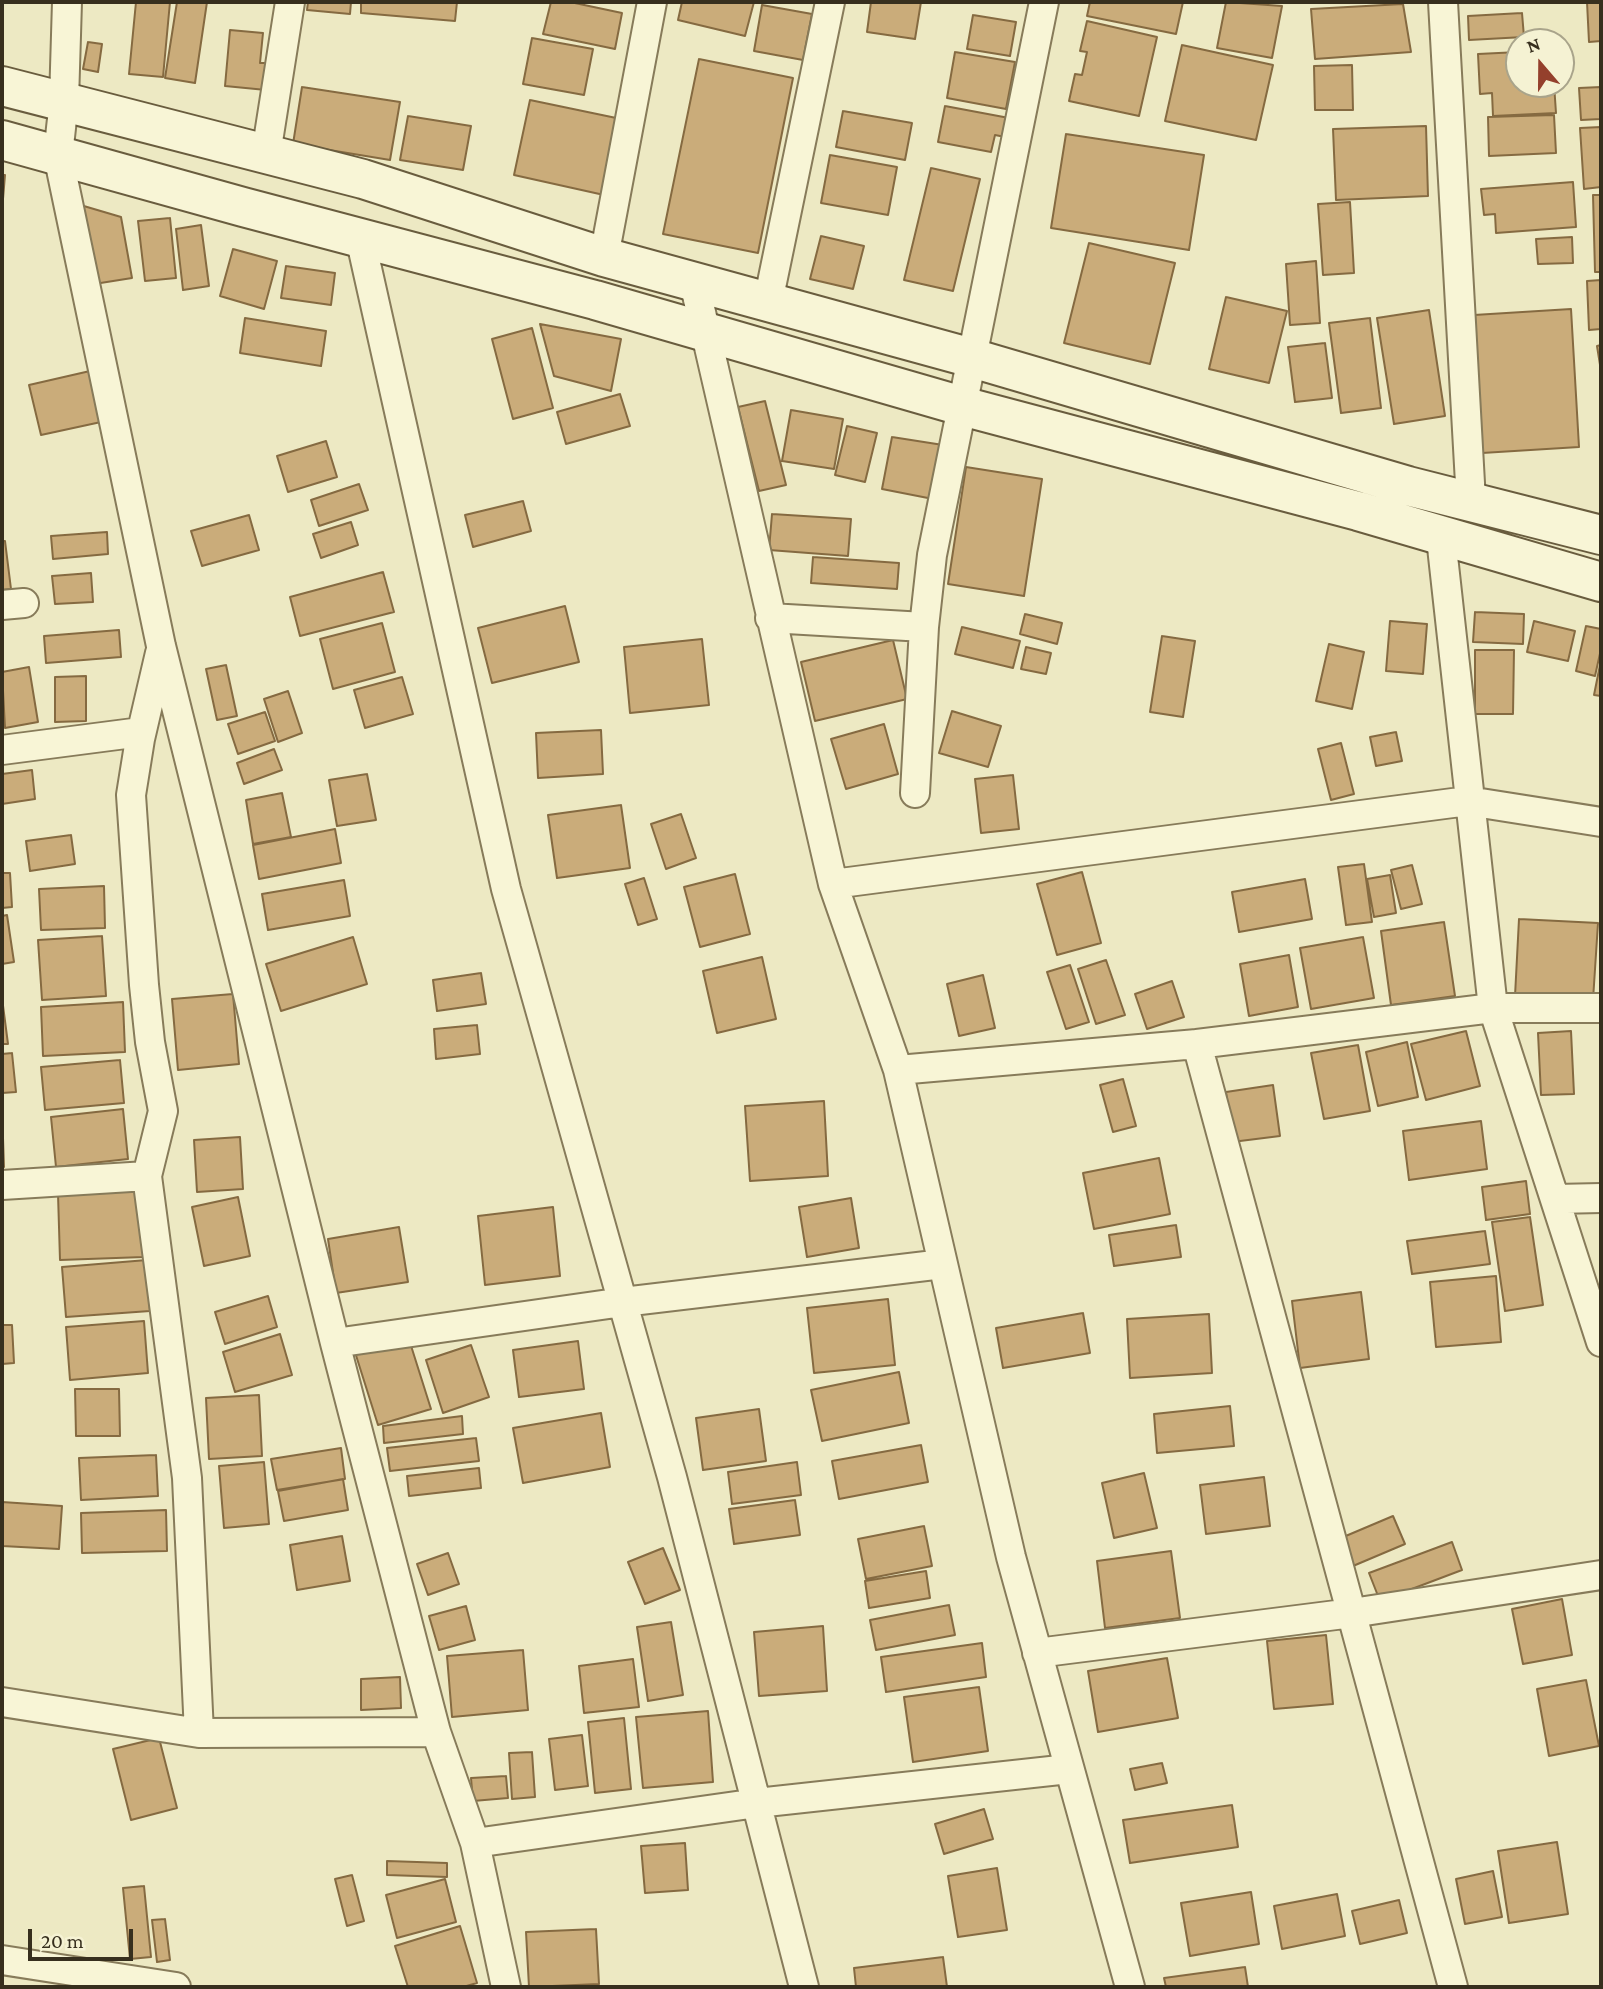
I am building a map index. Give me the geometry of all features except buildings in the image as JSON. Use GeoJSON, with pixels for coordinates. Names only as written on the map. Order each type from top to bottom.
{"type":"FeatureCollection","features":[{"type":"Feature","properties":{"kind":"main road"},"geometry":{"type":"LineString","coordinates":[[2,86],[363,179],[604,257],[972,358],[1408,486],[1601,535]]}},
{"type":"Feature","properties":{"kind":"main road"},"geometry":{"type":"LineString","coordinates":[[2,140],[705,332],[962,406],[1358,512],[1601,582]]}},
{"type":"Feature","properties":{"kind":"street"},"geometry":{"type":"LineString","coordinates":[[67,2],[64,101],[58,155],[161,646],[335,1343],[436,1732],[475,1843],[506,1987]]}},
{"type":"Feature","properties":{"kind":"street"},"geometry":{"type":"LineString","coordinates":[[266,154],[290,2]]}},
{"type":"Feature","properties":{"kind":"street"},"geometry":{"type":"LineString","coordinates":[[604,257],[652,2]]}},
{"type":"Feature","properties":{"kind":"street"},"geometry":{"type":"LineString","coordinates":[[768,302],[830,2]]}},
{"type":"Feature","properties":{"kind":"street"},"geometry":{"type":"LineString","coordinates":[[915,793],[923,627],[932,555],[1044,2]]}},
{"type":"Feature","properties":{"kind":"street"},"geometry":{"type":"LineString","coordinates":[[1443,2],[1471,501]]}},
{"type":"Feature","properties":{"kind":"street"},"geometry":{"type":"LineString","coordinates":[[360,237],[506,890],[673,1477],[804,1987]]}},
{"type":"Feature","properties":{"kind":"street"},"geometry":{"type":"LineString","coordinates":[[694,282],[833,884],[898,1070],[1010,1557],[1130,1987]]}},
{"type":"Feature","properties":{"kind":"street"},"geometry":{"type":"LineString","coordinates":[[1441,538],[1493,1008],[1601,1342]]}},
{"type":"Feature","properties":{"kind":"street"},"geometry":{"type":"LineString","coordinates":[[770,618],[923,627]]}},
{"type":"Feature","properties":{"kind":"street"},"geometry":{"type":"LineString","coordinates":[[161,646],[141,732],[131,795],[150,1042],[163,1111],[148,1176],[187,1478],[199,1733]]}},
{"type":"Feature","properties":{"kind":"street"},"geometry":{"type":"LineString","coordinates":[[2,750],[141,732]]}},
{"type":"Feature","properties":{"kind":"street"},"geometry":{"type":"LineString","coordinates":[[833,884],[1468,801],[1601,822]]}},
{"type":"Feature","properties":{"kind":"street"},"geometry":{"type":"LineString","coordinates":[[898,1070],[1197,1044],[1493,1008],[1601,1008]]}},
{"type":"Feature","properties":{"kind":"street"},"geometry":{"type":"LineString","coordinates":[[1197,1044],[1452,1987]]}},
{"type":"Feature","properties":{"kind":"street"},"geometry":{"type":"LineString","coordinates":[[2,1185],[148,1176]]}},
{"type":"Feature","properties":{"kind":"street"},"geometry":{"type":"LineString","coordinates":[[1555,1199],[1601,1198]]}},
{"type":"Feature","properties":{"kind":"street"},"geometry":{"type":"LineString","coordinates":[[335,1343],[623,1302],[943,1264]]}},
{"type":"Feature","properties":{"kind":"street"},"geometry":{"type":"LineString","coordinates":[[1037,1653],[1352,1613],[1601,1575]]}},
{"type":"Feature","properties":{"kind":"street"},"geometry":{"type":"LineString","coordinates":[[2,1702],[199,1733],[436,1732]]}},
{"type":"Feature","properties":{"kind":"street"},"geometry":{"type":"LineString","coordinates":[[475,1843],[757,1803],[1069,1769]]}},
{"type":"Feature","properties":{"kind":"street"},"geometry":{"type":"LineString","coordinates":[[2,1960],[176,1987]]}}]}
